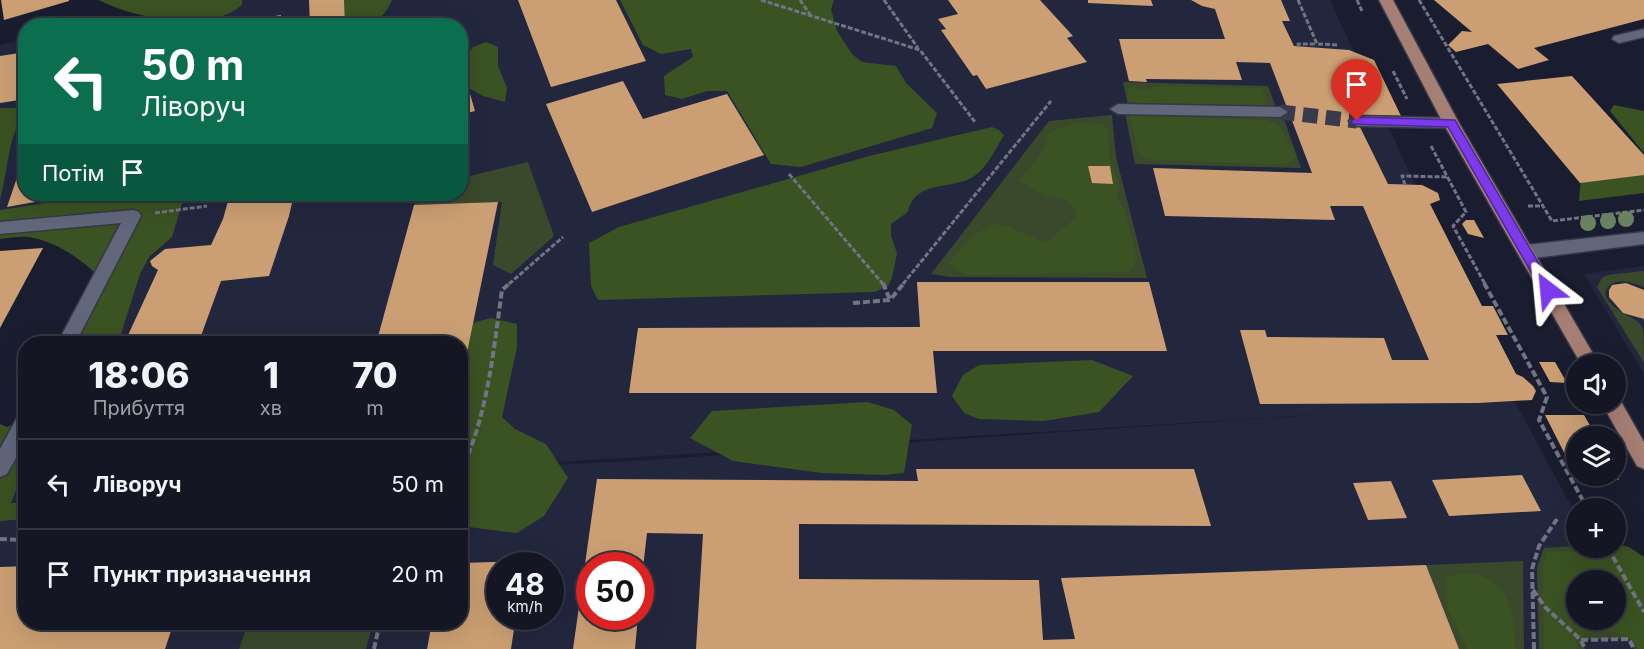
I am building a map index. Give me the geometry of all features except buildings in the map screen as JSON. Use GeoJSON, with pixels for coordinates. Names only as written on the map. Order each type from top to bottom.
{"type":"FeatureCollection","features":[{"type":"Feature","properties":{"kind":"main road"},"geometry":{"type":"LineString","coordinates":[[1386,0],[1451,123],[1584,354]]}},
{"type":"Feature","properties":{"kind":"main road"},"geometry":{"type":"LineString","coordinates":[[1618,414],[1644,460]]}},
{"type":"Feature","properties":{"kind":"street"},"geometry":{"type":"LineString","coordinates":[[1618,39],[1644,33]]}},
{"type":"Feature","properties":{"kind":"street"},"geometry":{"type":"LineString","coordinates":[[1118,109],[1280,112]]}},
{"type":"Feature","properties":{"kind":"street"},"geometry":{"type":"LineString","coordinates":[[1357,121],[1451,123]]}},
{"type":"Feature","properties":{"kind":"street"},"geometry":{"type":"LineString","coordinates":[[0,228],[133,216]]}},
{"type":"Feature","properties":{"kind":"street"},"geometry":{"type":"LineString","coordinates":[[70,336],[133,216]]}},
{"type":"Feature","properties":{"kind":"street"},"geometry":{"type":"LineString","coordinates":[[1526,252],[1644,238]]}},
{"type":"Feature","properties":{"kind":"street"},"geometry":{"type":"LineString","coordinates":[[0,468],[18,435]]}},
{"type":"Feature","properties":{"kind":"path"},"geometry":{"type":"LineString","coordinates":[[761,0],[920,50]]}},
{"type":"Feature","properties":{"kind":"path"},"geometry":{"type":"LineString","coordinates":[[800,0],[811,16]]}},
{"type":"Feature","properties":{"kind":"path"},"geometry":{"type":"LineString","coordinates":[[884,0],[975,122]]}},
{"type":"Feature","properties":{"kind":"path"},"geometry":{"type":"LineString","coordinates":[[1298,0],[1317,44]]}},
{"type":"Feature","properties":{"kind":"path"},"geometry":{"type":"LineString","coordinates":[[1356,0],[1367,21]]}},
{"type":"Feature","properties":{"kind":"path"},"geometry":{"type":"LineString","coordinates":[[1419,0],[1552,221],[1644,210]]}},
{"type":"Feature","properties":{"kind":"path"},"geometry":{"type":"LineString","coordinates":[[1299,46],[1298,44],[1339,45]]}},
{"type":"Feature","properties":{"kind":"path"},"geometry":{"type":"LineString","coordinates":[[1388,62],[1466,212],[1453,226],[1547,397],[1539,420],[1582,498]]}},
{"type":"Feature","properties":{"kind":"path"},"geometry":{"type":"LineString","coordinates":[[853,303],[890,300],[1051,101]]}},
{"type":"Feature","properties":{"kind":"path"},"geometry":{"type":"LineString","coordinates":[[789,174],[882,281],[890,300]]}},
{"type":"Feature","properties":{"kind":"path"},"geometry":{"type":"LineString","coordinates":[[1406,185],[1402,176],[1448,177]]}},
{"type":"Feature","properties":{"kind":"path"},"geometry":{"type":"LineString","coordinates":[[133,216],[207,206]]}},
{"type":"Feature","properties":{"kind":"path"},"geometry":{"type":"LineString","coordinates":[[1527,206],[1543,206]]}},
{"type":"Feature","properties":{"kind":"path"},"geometry":{"type":"LineString","coordinates":[[1463,207],[1469,207]]}},
{"type":"Feature","properties":{"kind":"path"},"geometry":{"type":"LineString","coordinates":[[468,459],[482,422],[502,290],[563,237]]}},
{"type":"Feature","properties":{"kind":"path"},"geometry":{"type":"LineString","coordinates":[[1534,649],[1532,569],[1539,546],[1557,519]]}},
{"type":"Feature","properties":{"kind":"path"},"geometry":{"type":"LineString","coordinates":[[0,539],[18,540]]}},
{"type":"Feature","properties":{"kind":"path"},"geometry":{"type":"LineString","coordinates":[[1614,558],[1644,612]]}},
{"type":"Feature","properties":{"kind":"path"},"geometry":{"type":"LineString","coordinates":[[1533,590],[1545,607],[1581,640],[1585,649]]}},
{"type":"Feature","properties":{"kind":"path"},"geometry":{"type":"LineString","coordinates":[[374,649],[378,630]]}},
{"type":"Feature","properties":{"kind":"path"},"geometry":{"type":"LineString","coordinates":[[1581,640],[1629,639],[1634,649]]}},
{"type":"Feature","properties":{"kind":"shaded area"},"geometry":{"type":"Polygon","coordinates":[[[228,0],[1330,0],[1515,402],[1567,498],[1566,558],[1576,558],[1576,570],[1566,570],[1566,630],[1626,630],[1644,649],[0,649],[0,468],[18,433],[18,630],[468,630],[468,470],[650,460],[1328,414],[468,468],[468,336],[70,336],[133,216],[0,228],[0,45],[18,41],[18,201],[468,201],[468,18],[134,18],[228,0]]]}},
{"type":"Feature","properties":{"kind":"shaded area"},"geometry":{"type":"Polygon","coordinates":[[[1644,266],[1644,374],[1584,274],[1644,266]]]}},
{"type":"Feature","properties":{"kind":"green space"},"geometry":{"type":"Polygon","coordinates":[[[99,0],[242,0],[242,5],[228,14],[214,18],[158,18],[114,7],[99,0]]]}},
{"type":"Feature","properties":{"kind":"green space"},"geometry":{"type":"Polygon","coordinates":[[[312,0],[392,0],[379,18],[323,18],[312,0]]]}},
{"type":"Feature","properties":{"kind":"green space"},"geometry":{"type":"Polygon","coordinates":[[[620,0],[834,0],[831,9],[837,31],[852,54],[862,62],[896,66],[906,83],[937,113],[932,128],[801,167],[771,164],[727,91],[707,91],[682,99],[665,95],[664,76],[693,57],[691,49],[661,54],[643,45],[620,0]]]}},
{"type":"Feature","properties":{"kind":"green space"},"geometry":{"type":"Polygon","coordinates":[[[486,42],[498,47],[498,66],[507,88],[505,102],[483,96],[469,88],[468,53],[473,47],[486,42]]]}},
{"type":"Feature","properties":{"kind":"green space"},"geometry":{"type":"Polygon","coordinates":[[[1123,82],[1268,86],[1277,110],[1128,106],[1123,82]]]}},
{"type":"Feature","properties":{"kind":"green space"},"geometry":{"type":"Polygon","coordinates":[[[1155,86],[1262,88],[1266,97],[1264,105],[1138,103],[1127,100],[1128,88],[1146,90],[1155,86]]]}},
{"type":"Feature","properties":{"kind":"green space"},"geometry":{"type":"Polygon","coordinates":[[[1614,105],[1644,111],[1644,153],[1610,111],[1614,105]]]}},
{"type":"Feature","properties":{"kind":"green space"},"geometry":{"type":"Polygon","coordinates":[[[0,108],[18,108],[18,125],[12,141],[0,200],[0,108]]]}},
{"type":"Feature","properties":{"kind":"green space"},"geometry":{"type":"Polygon","coordinates":[[[1125,113],[1283,116],[1301,168],[1135,164],[1125,113]]]}},
{"type":"Feature","properties":{"kind":"green space"},"geometry":{"type":"Polygon","coordinates":[[[1112,115],[1116,157],[1147,278],[951,277],[931,274],[1049,121],[1112,115]]]}},
{"type":"Feature","properties":{"kind":"green space"},"geometry":{"type":"Polygon","coordinates":[[[1129,115],[1267,120],[1280,126],[1297,156],[1285,165],[1157,160],[1140,157],[1129,115]]]}},
{"type":"Feature","properties":{"kind":"green space"},"geometry":{"type":"Polygon","coordinates":[[[1076,122],[1103,124],[1108,129],[1110,159],[1119,182],[1117,197],[1125,211],[1136,254],[1135,265],[1129,272],[965,275],[948,264],[970,238],[992,224],[1010,227],[1046,243],[1075,218],[1076,210],[1065,199],[1046,196],[1018,181],[1041,153],[1048,133],[1076,122]]]}},
{"type":"Feature","properties":{"kind":"green space"},"geometry":{"type":"Polygon","coordinates":[[[992,127],[1004,135],[992,156],[977,174],[958,183],[928,189],[919,194],[912,201],[908,212],[891,224],[891,236],[897,253],[892,278],[888,286],[875,292],[598,300],[591,286],[589,243],[619,227],[869,156],[992,127]]]}},
{"type":"Feature","properties":{"kind":"green space"},"geometry":{"type":"Polygon","coordinates":[[[528,162],[554,236],[511,274],[493,265],[502,202],[414,205],[416,201],[468,201],[468,176],[528,162]]]}},
{"type":"Feature","properties":{"kind":"green space"},"geometry":{"type":"Polygon","coordinates":[[[1644,168],[1644,193],[1579,201],[1581,178],[1644,168]]]}},
{"type":"Feature","properties":{"kind":"green space"},"geometry":{"type":"Polygon","coordinates":[[[59,201],[183,201],[172,237],[149,257],[140,274],[120,336],[78,336],[97,305],[105,284],[81,261],[51,243],[26,237],[0,239],[0,210],[59,201]]]}},
{"type":"Feature","properties":{"kind":"green space"},"geometry":{"type":"Polygon","coordinates":[[[1644,271],[1644,287],[1627,282],[1616,282],[1607,288],[1605,294],[1619,311],[1640,324],[1643,329],[1644,363],[1597,287],[1602,278],[1607,275],[1644,271]]]}},
{"type":"Feature","properties":{"kind":"green space"},"geometry":{"type":"Polygon","coordinates":[[[491,318],[517,324],[517,347],[502,417],[515,429],[546,444],[568,478],[544,516],[517,533],[468,527],[468,344],[472,323],[491,318]]]}},
{"type":"Feature","properties":{"kind":"green space"},"geometry":{"type":"Polygon","coordinates":[[[1092,360],[1133,376],[1099,412],[1044,421],[979,419],[964,413],[952,396],[963,375],[979,365],[1092,360]]]}},
{"type":"Feature","properties":{"kind":"green space"},"geometry":{"type":"Polygon","coordinates":[[[868,402],[894,410],[912,425],[904,473],[883,475],[822,473],[733,461],[690,438],[712,411],[868,402]]]}},
{"type":"Feature","properties":{"kind":"green space"},"geometry":{"type":"Polygon","coordinates":[[[18,422],[18,484],[11,503],[18,502],[18,520],[0,521],[0,424],[7,427],[18,422]]]}},
{"type":"Feature","properties":{"kind":"green space"},"geometry":{"type":"Polygon","coordinates":[[[1626,546],[1644,557],[1644,649],[1639,649],[1634,642],[1622,634],[1608,632],[1585,633],[1576,642],[1578,649],[1544,649],[1543,566],[1547,552],[1566,551],[1566,558],[1626,558],[1626,546]]]}},
{"type":"Feature","properties":{"kind":"green space"},"geometry":{"type":"Polygon","coordinates":[[[1566,547],[1566,558],[1589,558],[1582,570],[1566,570],[1566,630],[1626,630],[1644,649],[1634,649],[1628,639],[1581,640],[1585,649],[1539,649],[1537,568],[1544,548],[1566,547]]]}},
{"type":"Feature","properties":{"kind":"green space"},"geometry":{"type":"Polygon","coordinates":[[[1523,561],[1524,649],[1459,649],[1426,565],[1523,561]]]}},
{"type":"Feature","properties":{"kind":"green space"},"geometry":{"type":"Polygon","coordinates":[[[1460,573],[1476,575],[1489,580],[1505,596],[1513,620],[1516,649],[1467,649],[1448,610],[1446,577],[1460,573]]]}},
{"type":"Feature","properties":{"kind":"green space"},"geometry":{"type":"Polygon","coordinates":[[[245,630],[371,630],[366,649],[239,649],[245,630]]]}},
{"type":"Feature","properties":{"kind":"tunnel"},"geometry":{"type":"LineString","coordinates":[[1280,112],[1357,121]]}},
{"type":"Feature","properties":{"kind":"route"},"geometry":{"type":"LineString","coordinates":[[1357,121],[1451,123],[1548,290]]}}]}
